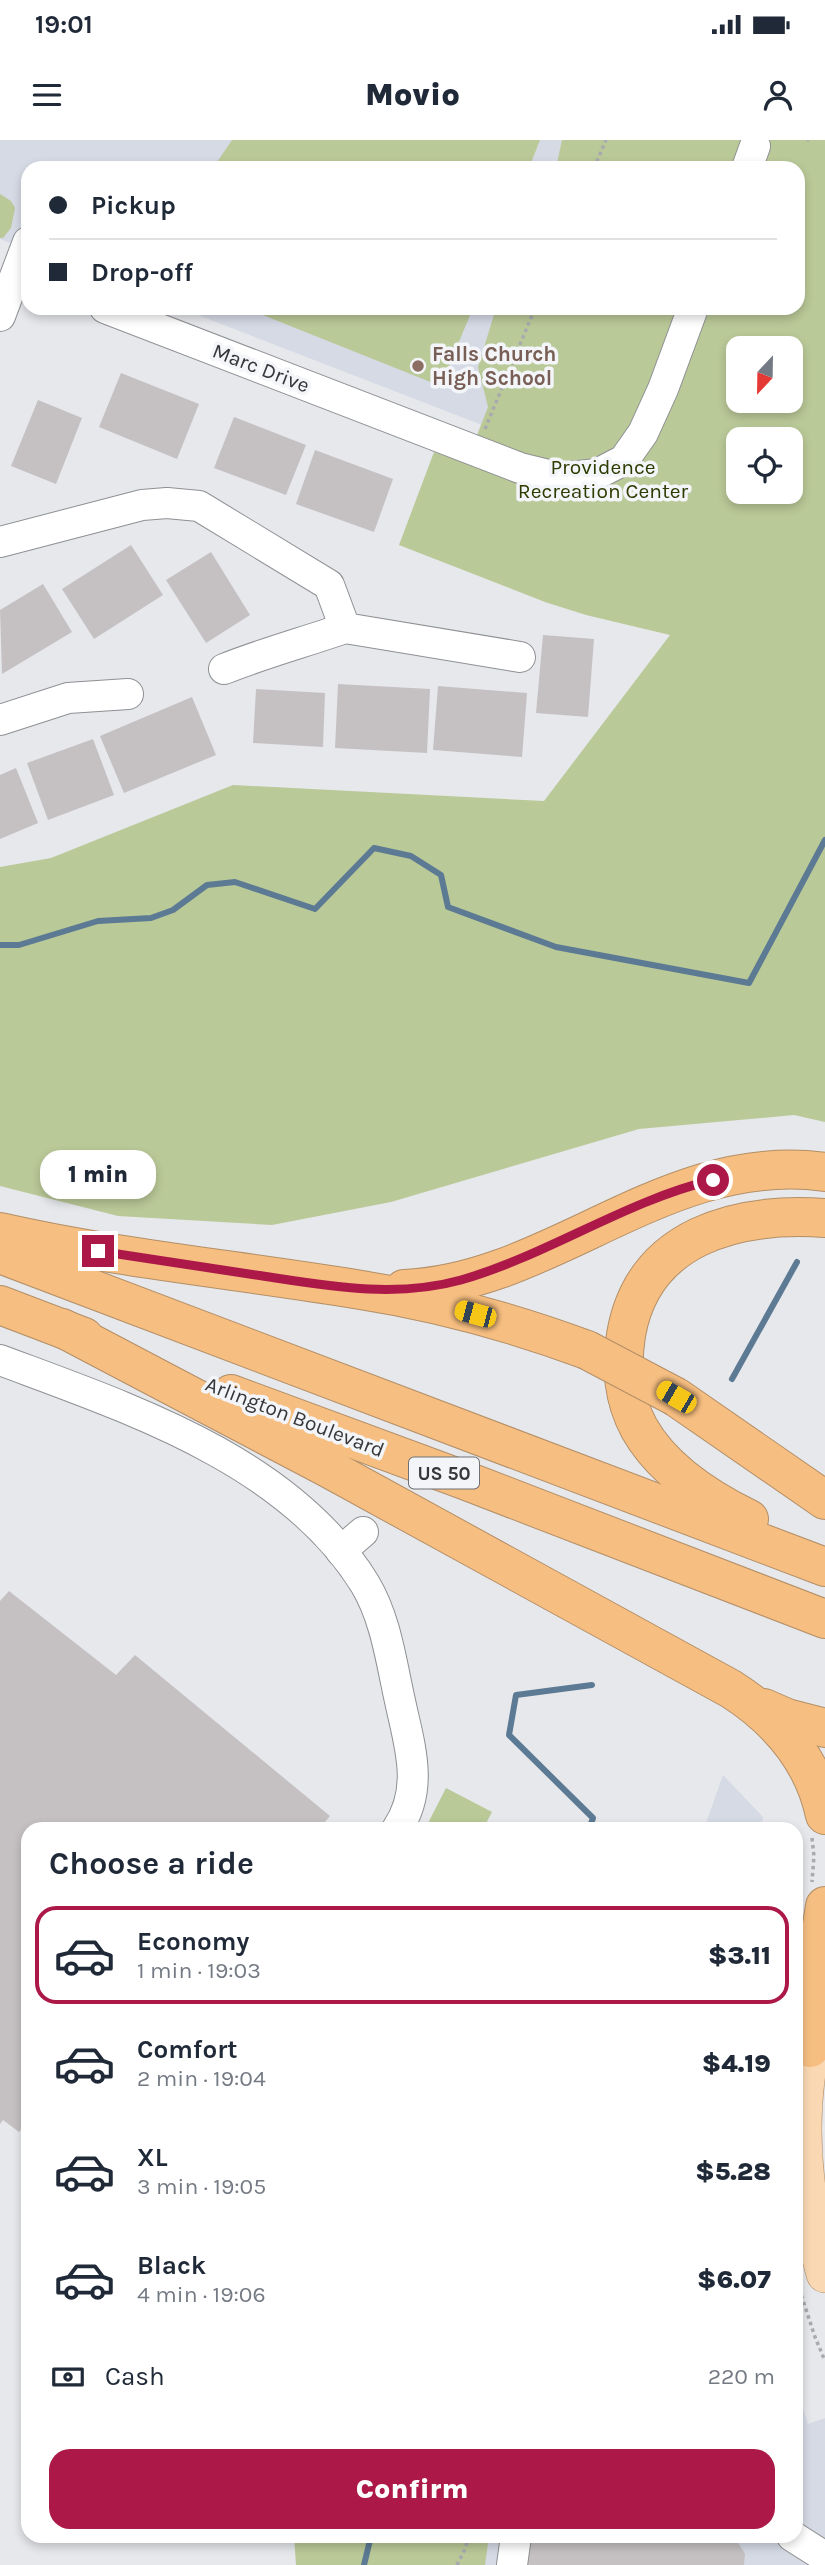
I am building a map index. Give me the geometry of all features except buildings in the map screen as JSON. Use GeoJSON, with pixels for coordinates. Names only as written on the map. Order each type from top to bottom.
{"type":"FeatureCollection","features":[{"type":"Feature","properties":{"kind":"highway"},"geometry":{"type":"LineString","coordinates":[[363,1290],[413,1288],[447,1283],[502,1267],[655,1199],[699,1183],[771,1170],[804,1169],[825,1172]]}},
{"type":"Feature","properties":{"kind":"highway"},"geometry":{"type":"LineString","coordinates":[[825,1218],[762,1217],[731,1223],[703,1234],[668,1258],[644,1288],[628,1322],[624,1348],[624,1386],[640,1429],[656,1451],[683,1478],[735,1512],[765,1527],[825,1550]]}},
{"type":"Feature","properties":{"kind":"highway"},"geometry":{"type":"LineString","coordinates":[[0,1232],[98,1251],[363,1290],[448,1307],[515,1325],[587,1350],[676,1397],[825,1500]]}},
{"type":"Feature","properties":{"kind":"highway","name":"US 50"},"geometry":{"type":"LineString","coordinates":[[0,1254],[825,1567]]}},
{"type":"Feature","properties":{"kind":"highway"},"geometry":{"type":"LineString","coordinates":[[0,1280],[123,1325],[226,1340]]}},
{"type":"Feature","properties":{"kind":"highway","name":"Arlington Boulevard"},"geometry":{"type":"LineString","coordinates":[[0,1304],[825,1619]]}},
{"type":"Feature","properties":{"kind":"highway"},"geometry":{"type":"LineString","coordinates":[[62,1328],[328,1468],[753,1703],[787,1718],[825,1728]]}},
{"type":"Feature","properties":{"kind":"highway"},"geometry":{"type":"LineString","coordinates":[[753,1703],[797,1747],[812,1773],[818,1824]]}},
{"type":"Feature","properties":{"kind":"highway"},"geometry":{"type":"LineString","coordinates":[[810,2048],[817,1957],[818,1895]]}},
{"type":"Feature","properties":{"kind":"main road"},"geometry":{"type":"LineString","coordinates":[[825,1998],[804,2079],[803,2145],[807,2194],[825,2274]]}},
{"type":"Feature","properties":{"kind":"street"},"geometry":{"type":"LineString","coordinates":[[0,316],[15,273]]}},
{"type":"Feature","properties":{"kind":"street","name":"Marc Drive"},"geometry":{"type":"LineString","coordinates":[[124,315],[520,468],[561,478],[597,474],[624,460],[648,422],[690,315]]}},
{"type":"Feature","properties":{"kind":"street"},"geometry":{"type":"LineString","coordinates":[[0,542],[142,505],[167,503],[199,506],[329,585],[345,628]]}},
{"type":"Feature","properties":{"kind":"street"},"geometry":{"type":"LineString","coordinates":[[224,669],[345,628],[520,657]]}},
{"type":"Feature","properties":{"kind":"street"},"geometry":{"type":"LineString","coordinates":[[0,720],[68,698],[128,694]]}},
{"type":"Feature","properties":{"kind":"street"},"geometry":{"type":"LineString","coordinates":[[0,1360],[148,1416],[209,1447],[254,1475],[294,1506],[341,1551],[365,1584],[383,1623],[413,1762],[412,1795],[402,1822]]}},
{"type":"Feature","properties":{"kind":"street"},"geometry":{"type":"LineString","coordinates":[[341,1551],[363,1532]]}},
{"type":"Feature","properties":{"kind":"street"},"geometry":{"type":"LineString","coordinates":[[512,2565],[515,2543]]}},
{"type":"Feature","properties":{"kind":"street"},"geometry":{"type":"LineString","coordinates":[[803,2543],[825,2557]]}},
{"type":"Feature","properties":{"kind":"path"},"geometry":{"type":"LineString","coordinates":[[597,161],[606,140]]}},
{"type":"Feature","properties":{"kind":"path"},"geometry":{"type":"LineString","coordinates":[[476,450],[532,315]]}},
{"type":"Feature","properties":{"kind":"path"},"geometry":{"type":"LineString","coordinates":[[818,1824],[814,1856],[818,1895]]}},
{"type":"Feature","properties":{"kind":"path"},"geometry":{"type":"LineString","coordinates":[[803,2298],[825,2361]]}},
{"type":"Feature","properties":{"kind":"path"},"geometry":{"type":"LineString","coordinates":[[457,2565],[467,2543]]}},
{"type":"Feature","properties":{"kind":"shaded area"},"geometry":{"type":"Polygon","coordinates":[[[0,140],[598,140],[589,161],[21,161],[21,247],[0,239],[0,140]]]}},
{"type":"Feature","properties":{"kind":"shaded area","name":"Falls Church High School"},"geometry":{"type":"Polygon","coordinates":[[[198,315],[526,315],[482,425],[198,315]]]}},
{"type":"Feature","properties":{"kind":"shaded area"},"geometry":{"type":"Polygon","coordinates":[[[723,1775],[763,1817],[762,1822],[706,1822],[723,1775]]]}},
{"type":"Feature","properties":{"kind":"shaded area"},"geometry":{"type":"Polygon","coordinates":[[[803,2409],[808,2424],[825,2418],[825,2565],[435,2565],[443,2543],[803,2543],[803,2409]]]}},
{"type":"Feature","properties":{"kind":"green space"},"geometry":{"type":"Polygon","coordinates":[[[232,140],[540,140],[532,161],[218,161],[232,140]]]}},
{"type":"Feature","properties":{"kind":"green space","name":"Providence Recreation Center"},"geometry":{"type":"Polygon","coordinates":[[[562,140],[825,140],[825,1122],[794,1115],[639,1129],[391,1202],[272,1225],[118,1216],[0,1186],[0,867],[51,858],[233,785],[544,801],[670,635],[586,615],[545,602],[399,545],[434,452],[466,463],[488,407],[478,367],[494,315],[805,315],[805,161],[558,161],[562,140]]]}},
{"type":"Feature","properties":{"kind":"green space"},"geometry":{"type":"Polygon","coordinates":[[[0,194],[11,201],[15,208],[11,228],[3,238],[0,238],[0,194]]]}},
{"type":"Feature","properties":{"kind":"green space"},"geometry":{"type":"Polygon","coordinates":[[[263,315],[470,315],[444,378],[433,383],[263,315]]]}},
{"type":"Feature","properties":{"kind":"green space"},"geometry":{"type":"Polygon","coordinates":[[[446,1788],[492,1812],[487,1822],[429,1822],[446,1788]]]}},
{"type":"Feature","properties":{"kind":"green space"},"geometry":{"type":"Polygon","coordinates":[[[294,2543],[488,2543],[485,2565],[296,2565],[294,2543]]]}},
{"type":"Feature","properties":{"kind":"waterway"},"geometry":{"type":"LineString","coordinates":[[0,945],[19,945],[98,921],[151,918],[173,910],[207,885],[235,882],[315,909],[374,848],[411,856],[441,875],[448,907],[556,947],[749,983],[825,840]]}},
{"type":"Feature","properties":{"kind":"waterway"},"geometry":{"type":"LineString","coordinates":[[732,1379],[797,1262]]}},
{"type":"Feature","properties":{"kind":"waterway"},"geometry":{"type":"LineString","coordinates":[[592,1685],[516,1695],[509,1735],[593,1818],[592,1822]]}},
{"type":"Feature","properties":{"kind":"waterway"},"geometry":{"type":"LineString","coordinates":[[364,2565],[369,2543]]}},
{"type":"Feature","properties":{"kind":"place","name":"Falls Church High School"},"geometry":{"type":"Point","coordinates":[418,366]}},
{"type":"Feature","properties":{"kind":"route"},"geometry":{"type":"LineString","coordinates":[[98,1251],[363,1290],[413,1288],[458,1281],[502,1267],[655,1199],[713,1180]]}}]}
